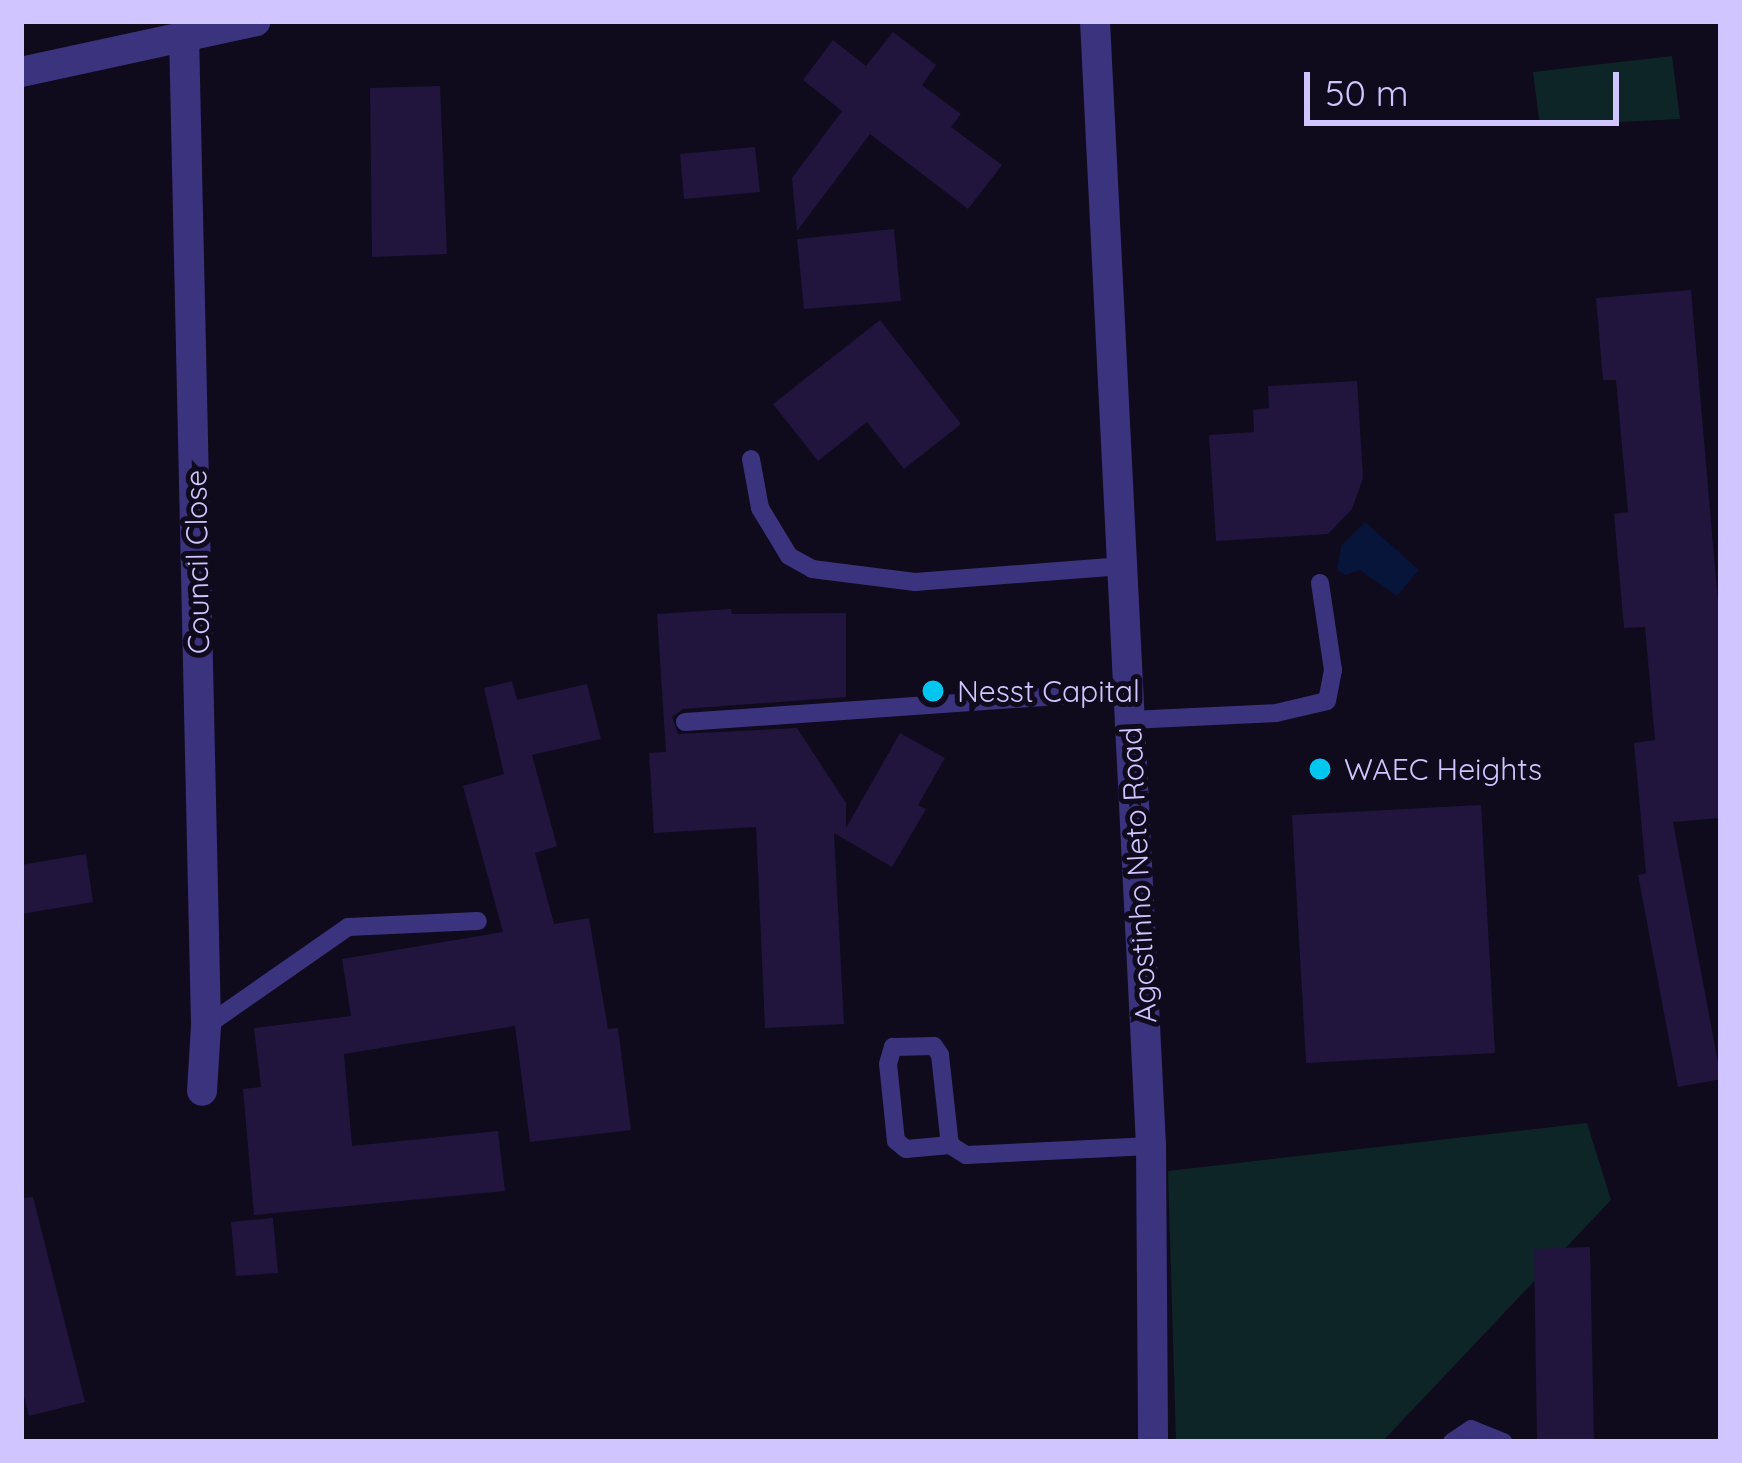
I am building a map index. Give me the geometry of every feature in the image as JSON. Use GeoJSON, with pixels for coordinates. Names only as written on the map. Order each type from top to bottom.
{"type":"FeatureCollection","features":[{"type":"Feature","properties":{"kind":"street"},"geometry":{"type":"LineString","coordinates":[[21,72],[256,21]]}},
{"type":"Feature","properties":{"kind":"street","name":"Agostinho Neto Road"},"geometry":{"type":"LineString","coordinates":[[1095,21],[1151,1145],[1154,1442]]}},
{"type":"Feature","properties":{"kind":"street","name":"Council Close"},"geometry":{"type":"LineString","coordinates":[[184,33],[206,1026],[202,1091]]}},
{"type":"Feature","properties":{"kind":"lane"},"geometry":{"type":"LineString","coordinates":[[751,459],[760,508],[789,556],[812,569],[915,582],[1123,566]]}},
{"type":"Feature","properties":{"kind":"lane"},"geometry":{"type":"LineString","coordinates":[[685,722],[1129,705],[1276,713],[1327,701],[1333,670],[1320,583]]}},
{"type":"Feature","properties":{"kind":"lane"},"geometry":{"type":"LineString","coordinates":[[206,1026],[348,927],[478,921]]}},
{"type":"Feature","properties":{"kind":"lane"},"geometry":{"type":"LineString","coordinates":[[950,1145],[940,1054],[934,1046],[893,1048],[888,1064],[896,1141],[906,1149],[950,1145],[966,1155],[1151,1145]]}},
{"type":"Feature","properties":{"kind":"lane"},"geometry":{"type":"LineString","coordinates":[[1452,1442],[1471,1430],[1503,1442]]}},
{"type":"Feature","properties":{"kind":"green space"},"geometry":{"type":"Polygon","coordinates":[[[1672,56],[1680,119],[1540,126],[1533,72],[1672,56]]]}},
{"type":"Feature","properties":{"kind":"green space"},"geometry":{"type":"Polygon","coordinates":[[[1587,1123],[1611,1200],[1382,1442],[1176,1442],[1168,1171],[1587,1123]]]}},
{"type":"Feature","properties":{"kind":"water"},"geometry":{"type":"Polygon","coordinates":[[[1365,522],[1419,570],[1397,596],[1360,570],[1346,575],[1337,570],[1341,546],[1365,522]]]}},
{"type":"Feature","properties":{"kind":"building"},"geometry":{"type":"Polygon","coordinates":[[[893,32],[936,65],[922,85],[961,114],[951,127],[1002,165],[968,209],[870,134],[797,231],[792,178],[842,111],[803,80],[833,40],[866,66],[893,32]]]}},
{"type":"Feature","properties":{"kind":"building"},"geometry":{"type":"Polygon","coordinates":[[[440,86],[447,254],[372,257],[370,88],[440,86]]]}},
{"type":"Feature","properties":{"kind":"building"},"geometry":{"type":"Polygon","coordinates":[[[755,147],[760,192],[684,199],[680,154],[755,147]]]}},
{"type":"Feature","properties":{"kind":"building"},"geometry":{"type":"Polygon","coordinates":[[[894,229],[901,301],[804,309],[797,239],[894,229]]]}},
{"type":"Feature","properties":{"kind":"building"},"geometry":{"type":"Polygon","coordinates":[[[1691,290],[1721,637],[1721,818],[1673,822],[1721,1079],[1678,1087],[1638,875],[1646,873],[1634,743],[1655,740],[1645,627],[1624,628],[1614,514],[1628,512],[1616,380],[1603,380],[1596,298],[1691,290]]]}},
{"type":"Feature","properties":{"kind":"building"},"geometry":{"type":"Polygon","coordinates":[[[880,320],[961,424],[904,469],[867,422],[818,461],[773,404],[880,320]]]}},
{"type":"Feature","properties":{"kind":"building"},"geometry":{"type":"Polygon","coordinates":[[[1357,381],[1363,478],[1352,509],[1328,534],[1216,541],[1209,435],[1254,432],[1253,410],[1269,408],[1268,386],[1357,381]]]}},
{"type":"Feature","properties":{"kind":"building"},"geometry":{"type":"Polygon","coordinates":[[[731,609],[732,614],[846,613],[846,697],[683,709],[672,717],[678,734],[797,728],[846,803],[846,828],[900,733],[945,758],[918,805],[926,809],[892,867],[834,833],[844,1024],[765,1028],[756,827],[654,833],[649,753],[666,752],[657,614],[731,609]]]}},
{"type":"Feature","properties":{"kind":"building"},"geometry":{"type":"Polygon","coordinates":[[[512,681],[517,700],[587,684],[601,739],[532,755],[557,846],[535,853],[554,924],[589,918],[608,1029],[618,1028],[631,1130],[530,1142],[515,1026],[344,1054],[352,1146],[498,1131],[505,1191],[254,1215],[243,1089],[261,1087],[254,1028],[351,1016],[342,959],[503,932],[463,786],[504,774],[484,688],[512,681]]]}},
{"type":"Feature","properties":{"kind":"building"},"geometry":{"type":"Polygon","coordinates":[[[1481,805],[1495,1053],[1306,1063],[1292,815],[1481,805]]]}},
{"type":"Feature","properties":{"kind":"building"},"geometry":{"type":"Polygon","coordinates":[[[86,854],[93,902],[21,914],[21,865],[86,854]]]}},
{"type":"Feature","properties":{"kind":"building"},"geometry":{"type":"Polygon","coordinates":[[[33,1197],[85,1402],[29,1416],[21,1385],[21,1198],[33,1197]]]}},
{"type":"Feature","properties":{"kind":"building"},"geometry":{"type":"Polygon","coordinates":[[[273,1218],[278,1273],[236,1276],[231,1222],[273,1218]]]}},
{"type":"Feature","properties":{"kind":"building"},"geometry":{"type":"Polygon","coordinates":[[[1590,1247],[1594,1442],[1537,1442],[1534,1249],[1590,1247]]]}},
{"type":"Feature","properties":{"kind":"place","name":"Nesst Capital"},"geometry":{"type":"Point","coordinates":[933,691]}},
{"type":"Feature","properties":{"kind":"place","name":"WAEC Heights"},"geometry":{"type":"Point","coordinates":[1320,769]}}]}
